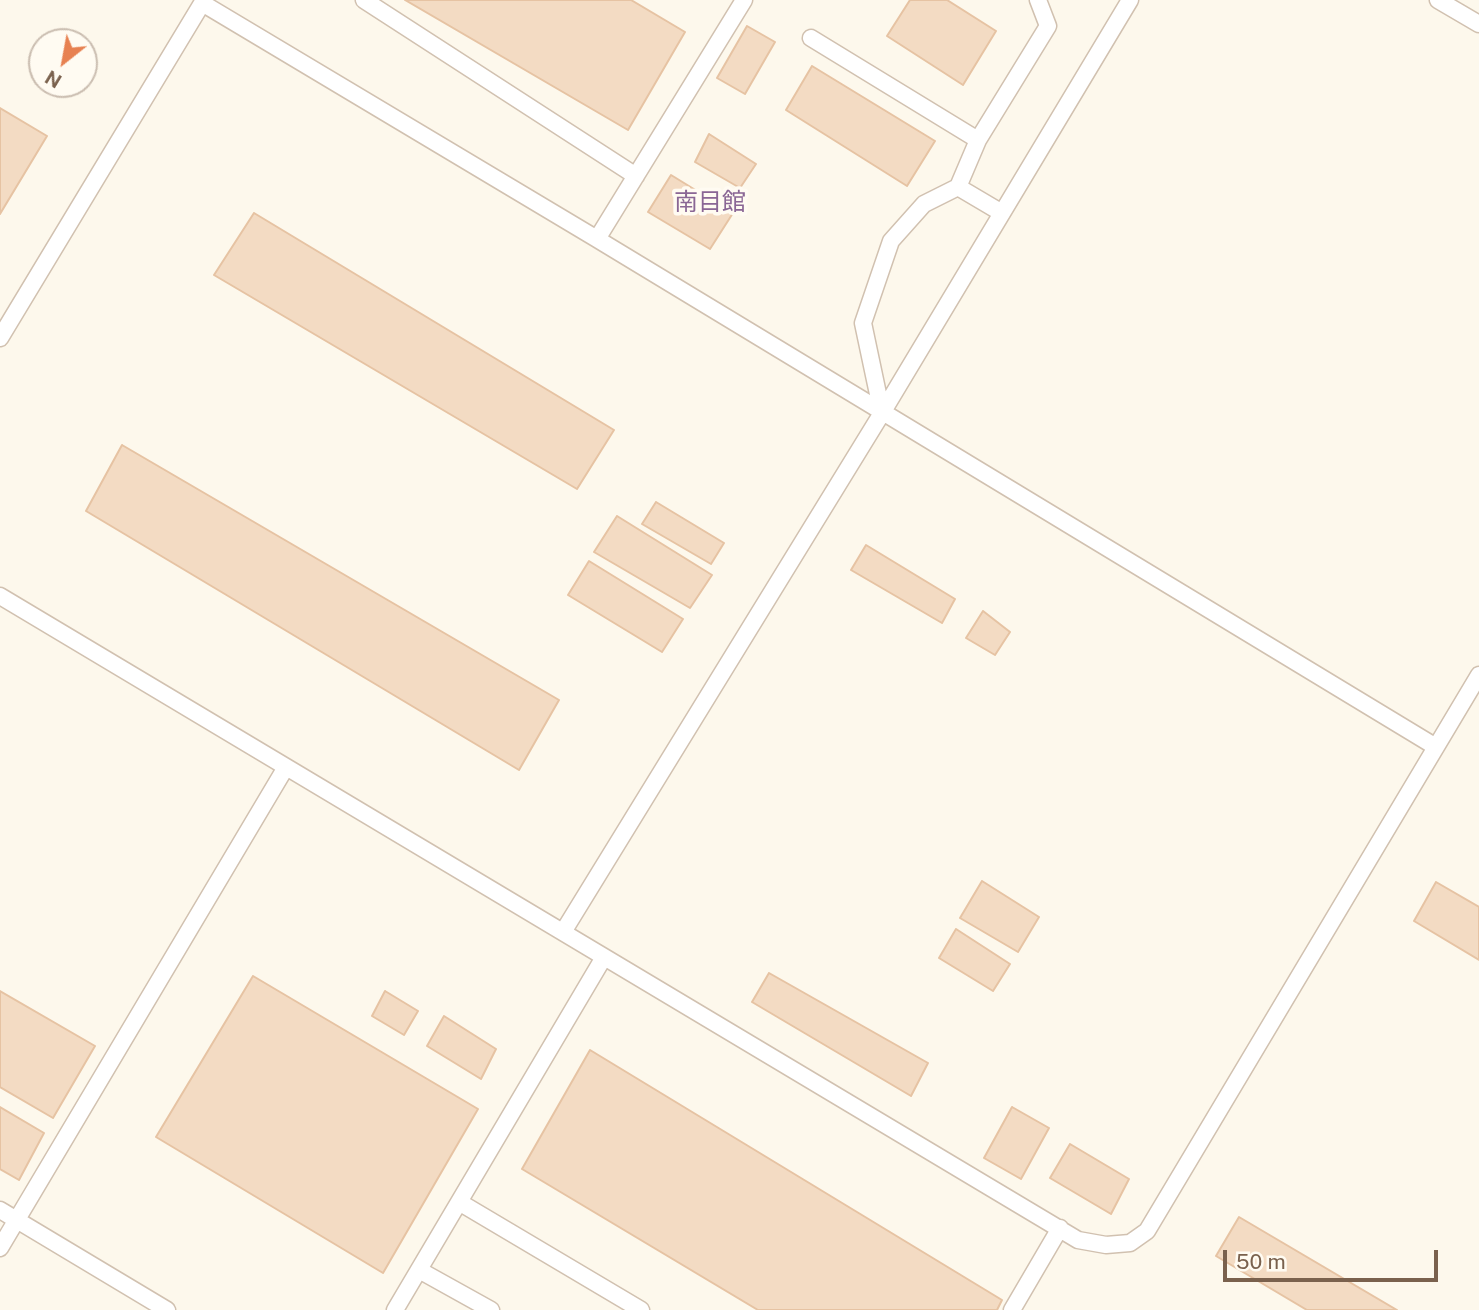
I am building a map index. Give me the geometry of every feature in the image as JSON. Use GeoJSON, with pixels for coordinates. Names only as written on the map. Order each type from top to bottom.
{"type":"FeatureCollection","features":[{"type":"Feature","properties":{"kind":"lane"},"geometry":{"type":"LineString","coordinates":[[364,0],[636,176]]}},
{"type":"Feature","properties":{"kind":"lane"},"geometry":{"type":"LineString","coordinates":[[597,239],[744,0]]}},
{"type":"Feature","properties":{"kind":"lane"},"geometry":{"type":"LineString","coordinates":[[882,413],[863,323],[891,241],[925,204],[958,187],[978,140],[1048,26],[1038,0]]}},
{"type":"Feature","properties":{"kind":"lane"},"geometry":{"type":"LineString","coordinates":[[563,932],[882,413],[1130,0]]}},
{"type":"Feature","properties":{"kind":"lane"},"geometry":{"type":"LineString","coordinates":[[1438,0],[1479,24]]}},
{"type":"Feature","properties":{"kind":"lane"},"geometry":{"type":"LineString","coordinates":[[0,338],[203,2],[1436,747]]}},
{"type":"Feature","properties":{"kind":"lane"},"geometry":{"type":"LineString","coordinates":[[811,38],[978,140]]}},
{"type":"Feature","properties":{"kind":"lane"},"geometry":{"type":"LineString","coordinates":[[958,187],[1002,214]]}},
{"type":"Feature","properties":{"kind":"lane"},"geometry":{"type":"LineString","coordinates":[[0,596],[1078,1240],[1106,1245],[1130,1243],[1147,1231],[1479,675]]}},
{"type":"Feature","properties":{"kind":"lane"},"geometry":{"type":"LineString","coordinates":[[0,1248],[286,766]]}},
{"type":"Feature","properties":{"kind":"lane"},"geometry":{"type":"LineString","coordinates":[[395,1310],[604,957]]}},
{"type":"Feature","properties":{"kind":"lane"},"geometry":{"type":"LineString","coordinates":[[459,1202],[641,1310]]}},
{"type":"Feature","properties":{"kind":"lane"},"geometry":{"type":"LineString","coordinates":[[0,1210],[167,1310]]}},
{"type":"Feature","properties":{"kind":"lane"},"geometry":{"type":"LineString","coordinates":[[1012,1310],[1060,1228]]}},
{"type":"Feature","properties":{"kind":"lane"},"geometry":{"type":"LineString","coordinates":[[419,1269],[491,1310]]}},
{"type":"Feature","properties":{"kind":"building"},"geometry":{"type":"Polygon","coordinates":[[[405,0],[631,0],[685,32],[628,130],[405,0]]]}},
{"type":"Feature","properties":{"kind":"building"},"geometry":{"type":"Polygon","coordinates":[[[910,0],[947,0],[996,31],[963,85],[887,36],[910,0]]]}},
{"type":"Feature","properties":{"kind":"building"},"geometry":{"type":"Polygon","coordinates":[[[747,26],[775,42],[745,94],[717,78],[747,26]]]}},
{"type":"Feature","properties":{"kind":"building"},"geometry":{"type":"Polygon","coordinates":[[[812,66],[935,141],[907,186],[786,110],[812,66]]]}},
{"type":"Feature","properties":{"kind":"building"},"geometry":{"type":"Polygon","coordinates":[[[0,108],[47,136],[0,214],[0,108]]]}},
{"type":"Feature","properties":{"kind":"building"},"geometry":{"type":"Polygon","coordinates":[[[709,134],[756,164],[740,188],[695,162],[709,134]]]}},
{"type":"Feature","properties":{"kind":"building"},"geometry":{"type":"Polygon","coordinates":[[[671,175],[733,213],[710,249],[648,212],[671,175]]]}},
{"type":"Feature","properties":{"kind":"building"},"geometry":{"type":"Polygon","coordinates":[[[254,213],[614,430],[577,489],[214,275],[254,213]]]}},
{"type":"Feature","properties":{"kind":"building"},"geometry":{"type":"Polygon","coordinates":[[[122,445],[559,700],[519,770],[86,511],[122,445]]]}},
{"type":"Feature","properties":{"kind":"building"},"geometry":{"type":"Polygon","coordinates":[[[656,502],[724,543],[711,564],[642,524],[656,502]]]}},
{"type":"Feature","properties":{"kind":"building"},"geometry":{"type":"Polygon","coordinates":[[[617,516],[712,575],[690,608],[594,552],[617,516]]]}},
{"type":"Feature","properties":{"kind":"building"},"geometry":{"type":"Polygon","coordinates":[[[866,545],[955,599],[942,623],[851,570],[866,545]]]}},
{"type":"Feature","properties":{"kind":"building"},"geometry":{"type":"Polygon","coordinates":[[[589,561],[683,619],[662,652],[568,595],[589,561]]]}},
{"type":"Feature","properties":{"kind":"building"},"geometry":{"type":"Polygon","coordinates":[[[983,611],[1010,632],[995,655],[966,638],[983,611]]]}},
{"type":"Feature","properties":{"kind":"building"},"geometry":{"type":"Polygon","coordinates":[[[982,881],[1039,917],[1018,952],[960,918],[982,881]]]}},
{"type":"Feature","properties":{"kind":"building"},"geometry":{"type":"Polygon","coordinates":[[[1436,882],[1479,907],[1479,960],[1414,921],[1436,882]]]}},
{"type":"Feature","properties":{"kind":"building"},"geometry":{"type":"Polygon","coordinates":[[[956,929],[1010,964],[993,991],[939,958],[956,929]]]}},
{"type":"Feature","properties":{"kind":"building"},"geometry":{"type":"Polygon","coordinates":[[[769,973],[928,1063],[911,1096],[752,1002],[769,973]]]}},
{"type":"Feature","properties":{"kind":"building"},"geometry":{"type":"Polygon","coordinates":[[[253,976],[478,1109],[383,1273],[156,1137],[253,976]]]}},
{"type":"Feature","properties":{"kind":"building"},"geometry":{"type":"Polygon","coordinates":[[[0,991],[95,1046],[53,1118],[0,1087],[0,991]]]}},
{"type":"Feature","properties":{"kind":"building"},"geometry":{"type":"Polygon","coordinates":[[[385,991],[418,1011],[404,1035],[372,1016],[385,991]]]}},
{"type":"Feature","properties":{"kind":"building"},"geometry":{"type":"Polygon","coordinates":[[[444,1016],[496,1049],[481,1079],[427,1046],[444,1016]]]}},
{"type":"Feature","properties":{"kind":"building"},"geometry":{"type":"Polygon","coordinates":[[[590,1050],[1002,1300],[997,1310],[758,1310],[522,1169],[590,1050]]]}},
{"type":"Feature","properties":{"kind":"building"},"geometry":{"type":"Polygon","coordinates":[[[0,1107],[44,1133],[19,1180],[0,1169],[0,1107]]]}},
{"type":"Feature","properties":{"kind":"building"},"geometry":{"type":"Polygon","coordinates":[[[1012,1107],[1049,1128],[1021,1179],[984,1158],[1012,1107]]]}},
{"type":"Feature","properties":{"kind":"building"},"geometry":{"type":"Polygon","coordinates":[[[1070,1144],[1129,1179],[1111,1214],[1050,1178],[1070,1144]]]}},
{"type":"Feature","properties":{"kind":"building"},"geometry":{"type":"Polygon","coordinates":[[[1239,1217],[1397,1310],[1307,1310],[1216,1256],[1239,1217]]]}},
{"type":"Feature","properties":{"kind":"district","name":"南目館"},"geometry":{"type":"Point","coordinates":[710,203]}}]}
